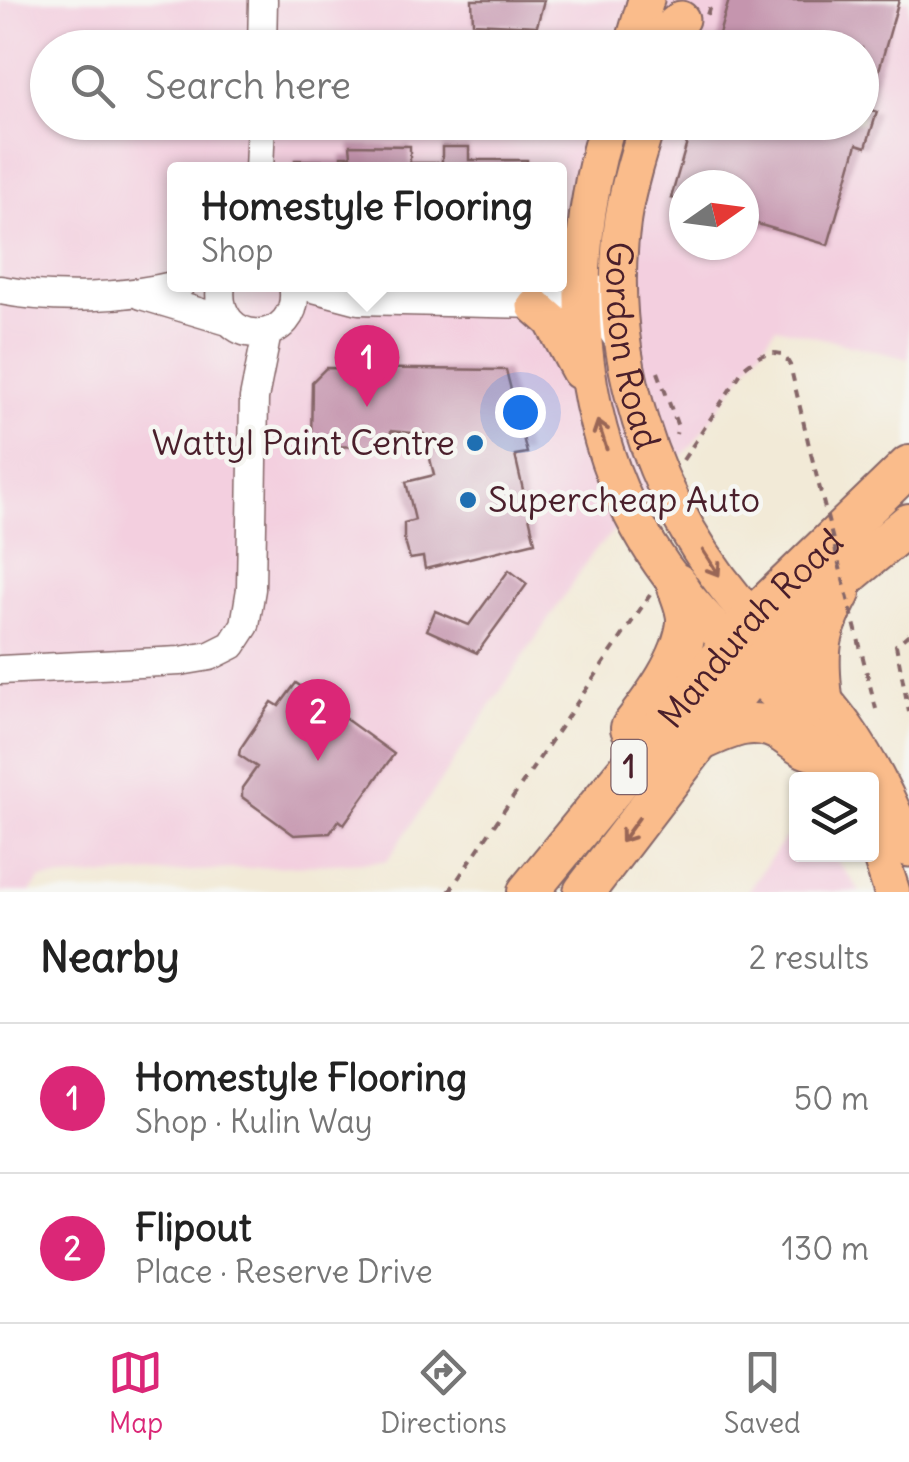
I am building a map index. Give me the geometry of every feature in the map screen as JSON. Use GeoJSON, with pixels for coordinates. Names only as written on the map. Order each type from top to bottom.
{"type":"FeatureCollection","features":[{"type":"Feature","properties":{"kind":"highway","name":"Mandurah Road"},"geometry":{"type":"LineString","coordinates":[[528,891],[753,645],[909,466]]}},
{"type":"Feature","properties":{"kind":"highway","name":"Mandurah Road"},"geometry":{"type":"LineString","coordinates":[[584,892],[697,742],[753,645],[909,524]]}},
{"type":"Feature","properties":{"kind":"highway"},"geometry":{"type":"LineString","coordinates":[[822,698],[818,654],[822,626],[852,572]]}},
{"type":"Feature","properties":{"kind":"highway"},"geometry":{"type":"LineString","coordinates":[[528,891],[551,832],[652,700],[684,638],[687,622],[666,585]]}},
{"type":"Feature","properties":{"kind":"highway"},"geometry":{"type":"LineString","coordinates":[[697,742],[730,726],[754,722],[782,731],[803,749],[838,766]]}},
{"type":"Feature","properties":{"kind":"main road"},"geometry":{"type":"LineString","coordinates":[[638,30],[646,0]]}},
{"type":"Feature","properties":{"kind":"main road","name":"Gordon Road"},"geometry":{"type":"LineString","coordinates":[[603,140],[590,187],[585,295],[590,388],[604,443],[627,501],[659,560],[666,585],[822,698],[878,777],[909,849]]}},
{"type":"Feature","properties":{"kind":"main road","name":"Gordon Road"},"geometry":{"type":"LineString","coordinates":[[643,140],[623,220],[620,285],[640,354],[628,377],[642,430],[673,505],[729,592],[753,645],[838,766]]}},
{"type":"Feature","properties":{"kind":"main road"},"geometry":{"type":"LineString","coordinates":[[517,304],[552,321],[590,388]]}},
{"type":"Feature","properties":{"kind":"main road"},"geometry":{"type":"LineString","coordinates":[[879,852],[892,892]]}},
{"type":"Feature","properties":{"kind":"street"},"geometry":{"type":"LineString","coordinates":[[262,30],[263,0]]}},
{"type":"Feature","properties":{"kind":"street"},"geometry":{"type":"LineString","coordinates":[[327,292],[359,300],[517,304],[585,295],[602,277],[608,246],[623,220]]}},
{"type":"Feature","properties":{"kind":"street"},"geometry":{"type":"LineString","coordinates":[[0,290],[26,295],[140,294],[167,287]]}},
{"type":"Feature","properties":{"kind":"street"},"geometry":{"type":"LineString","coordinates":[[219,292],[219,298],[256,325]]}},
{"type":"Feature","properties":{"kind":"street"},"geometry":{"type":"LineString","coordinates":[[256,325],[294,306],[295,292]]}},
{"type":"Feature","properties":{"kind":"street"},"geometry":{"type":"LineString","coordinates":[[140,294],[256,325],[359,300]]}},
{"type":"Feature","properties":{"kind":"street"},"geometry":{"type":"LineString","coordinates":[[585,295],[640,354]]}},
{"type":"Feature","properties":{"kind":"street"},"geometry":{"type":"LineString","coordinates":[[0,670],[180,661],[210,656],[232,645],[245,625],[252,589],[256,325]]}},
{"type":"Feature","properties":{"kind":"path"},"geometry":{"type":"LineString","coordinates":[[684,460],[745,367],[756,357],[776,352],[787,358],[876,709]]}},
{"type":"Feature","properties":{"kind":"path"},"geometry":{"type":"LineString","coordinates":[[640,354],[678,427],[675,438]]}},
{"type":"Feature","properties":{"kind":"path"},"geometry":{"type":"LineString","coordinates":[[448,892],[666,585]]}},
{"type":"Feature","properties":{"kind":"path"},"geometry":{"type":"LineString","coordinates":[[909,634],[896,644],[909,712]]}},
{"type":"Feature","properties":{"kind":"shaded area"},"geometry":{"type":"Polygon","coordinates":[[[0,0],[909,0],[909,359],[776,327],[694,443],[592,554],[387,861],[41,879],[30,892],[0,892],[0,0]]]}},
{"type":"Feature","properties":{"kind":"shaded area"},"geometry":{"type":"Polygon","coordinates":[[[785,838],[789,838],[789,862],[838,862],[861,892],[747,892],[785,838]]]}},
{"type":"Feature","properties":{"kind":"building"},"geometry":{"type":"Polygon","coordinates":[[[472,0],[544,0],[537,26],[473,23],[472,0]]]}},
{"type":"Feature","properties":{"kind":"building"},"geometry":{"type":"Polygon","coordinates":[[[729,0],[899,0],[879,70],[879,30],[720,30],[729,0]]]}},
{"type":"Feature","properties":{"kind":"building"},"geometry":{"type":"Polygon","coordinates":[[[688,140],[868,140],[866,147],[857,144],[828,245],[759,224],[759,170],[679,170],[688,140]]]}},
{"type":"Feature","properties":{"kind":"building"},"geometry":{"type":"Polygon","coordinates":[[[350,145],[410,146],[410,162],[295,162],[341,161],[341,156],[351,156],[350,145]]]}},
{"type":"Feature","properties":{"kind":"building"},"geometry":{"type":"Polygon","coordinates":[[[442,147],[469,147],[469,160],[527,160],[442,162],[442,147]]]}},
{"type":"Feature","properties":{"kind":"building"},"geometry":{"type":"Polygon","coordinates":[[[326,368],[506,370],[527,453],[515,455],[535,542],[425,569],[423,557],[410,559],[404,523],[415,520],[406,482],[434,475],[424,434],[391,431],[385,447],[311,446],[312,382],[326,368]]]}},
{"type":"Feature","properties":{"kind":"building"},"geometry":{"type":"Polygon","coordinates":[[[509,570],[527,584],[477,653],[427,630],[435,611],[469,625],[509,570]]]}},
{"type":"Feature","properties":{"kind":"building"},"geometry":{"type":"Polygon","coordinates":[[[296,683],[394,754],[344,824],[339,820],[330,833],[294,835],[242,797],[242,788],[257,767],[239,755],[240,749],[272,702],[279,706],[296,683]]]}},
{"type":"Feature","properties":{"kind":"place","name":"Homestyle Flooring"},"geometry":{"type":"Point","coordinates":[367,407]}},
{"type":"Feature","properties":{"kind":"place","name":"Wattyl Paint Centre"},"geometry":{"type":"Point","coordinates":[475,443]}},
{"type":"Feature","properties":{"kind":"place","name":"Supercheap Auto"},"geometry":{"type":"Point","coordinates":[468,500]}},
{"type":"Feature","properties":{"kind":"place","name":"Flipout"},"geometry":{"type":"Point","coordinates":[318,761]}}]}
